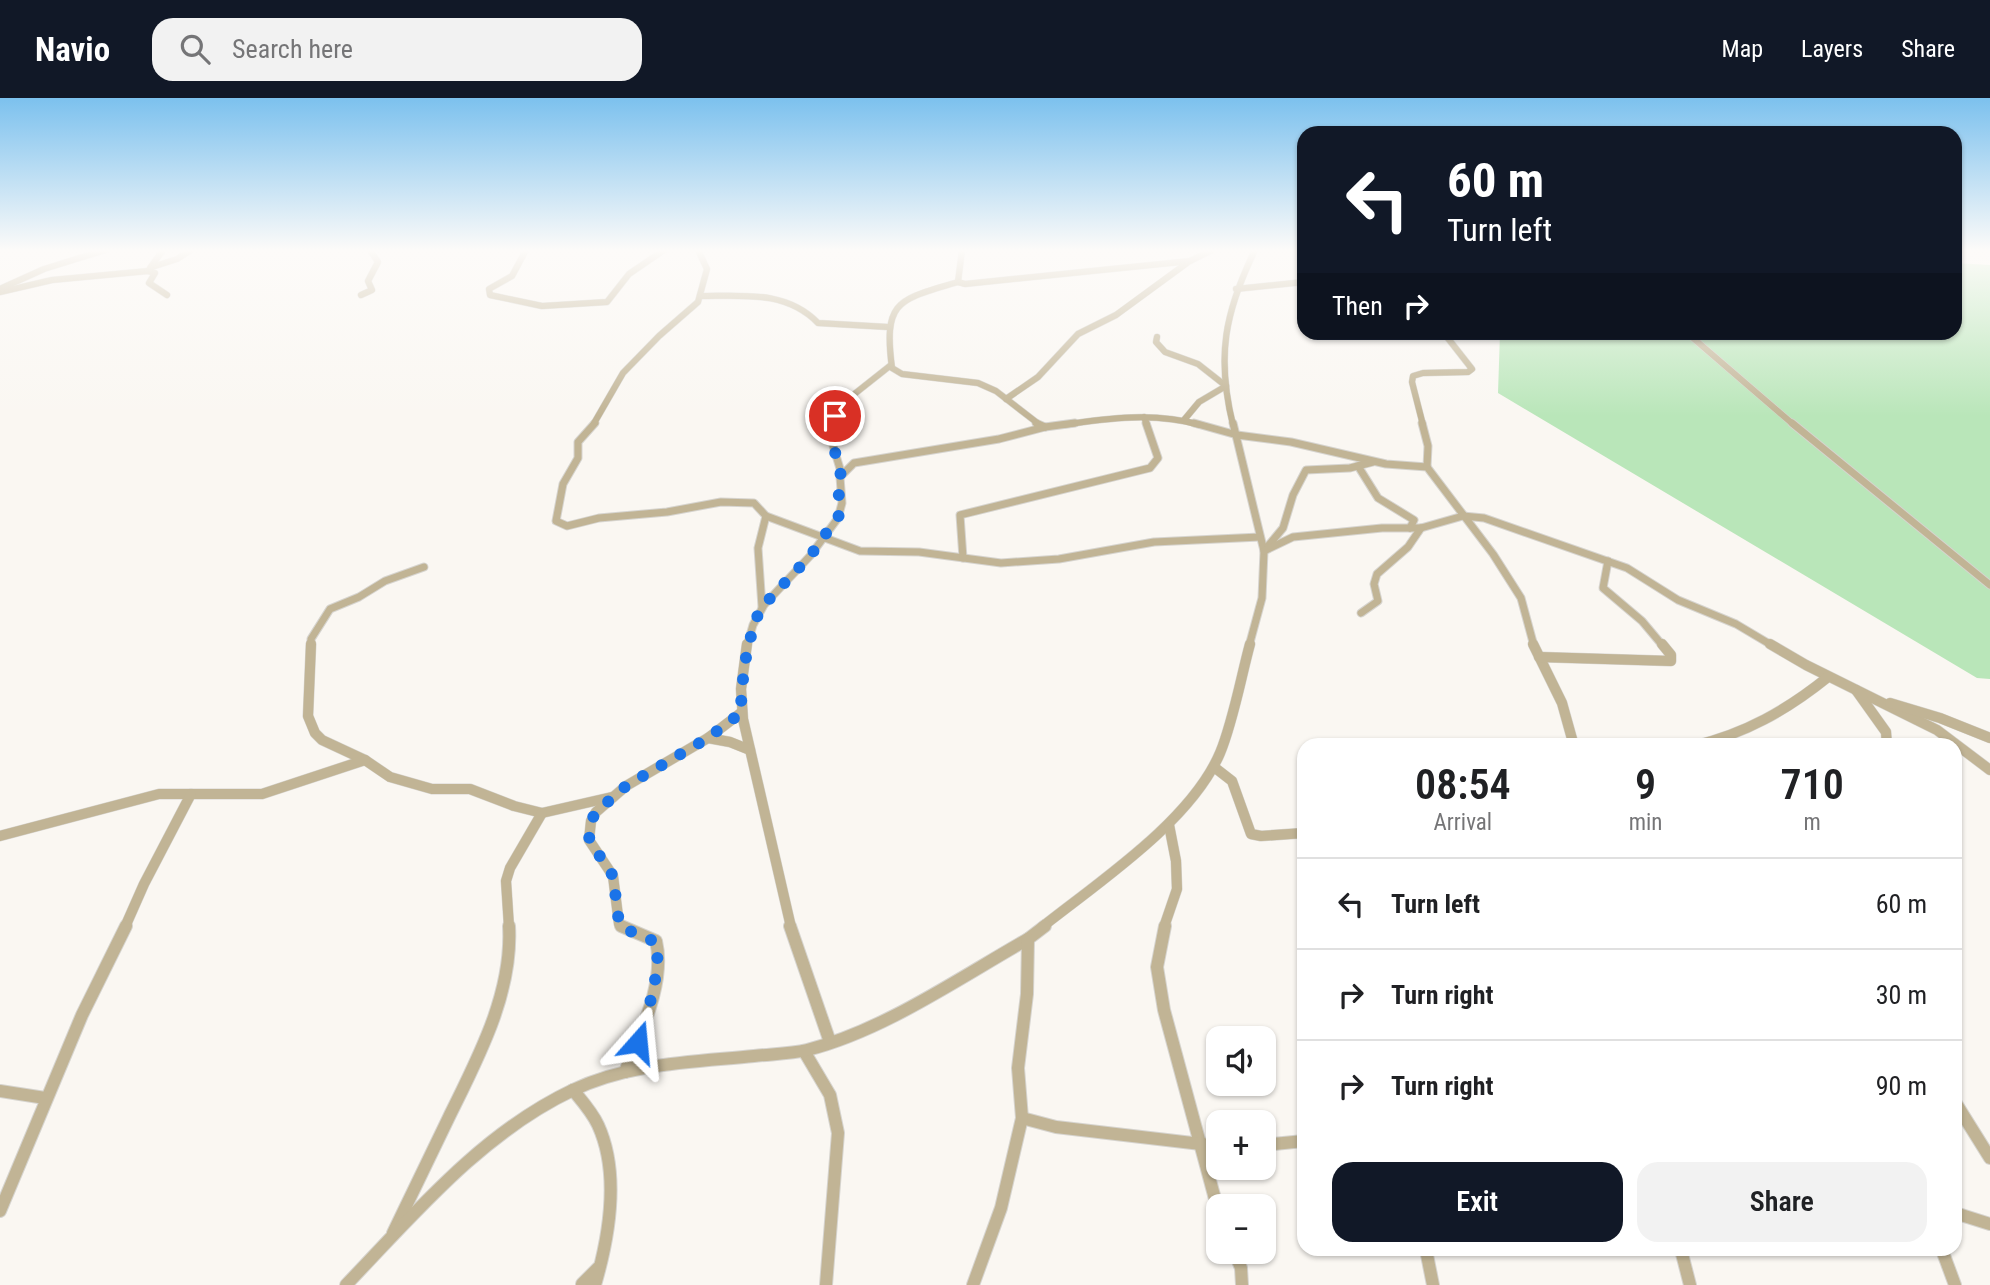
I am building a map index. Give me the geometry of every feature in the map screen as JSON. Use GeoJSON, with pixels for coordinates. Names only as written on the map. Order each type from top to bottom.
{"type":"FeatureCollection","features":[{"type":"Feature","properties":{"kind":"street"},"geometry":{"type":"LineString","coordinates":[[694,305],[659,336],[624,373],[601,415],[578,442],[578,458],[563,484],[556,521],[567,526],[598,518],[655,513],[731,500],[754,503],[765,516],[860,551],[919,552],[1011,563],[1059,559],[1162,541],[1260,537]]}},
{"type":"Feature","properties":{"kind":"street"},"geometry":{"type":"LineString","coordinates":[[793,305],[812,313],[818,323],[888,327]]}},
{"type":"Feature","properties":{"kind":"street"},"geometry":{"type":"LineString","coordinates":[[831,1042],[800,967],[750,750],[741,697],[749,637],[762,607],[810,556],[840,514],[838,482],[841,472],[832,444],[835,414],[891,365],[893,358],[888,327],[900,305]]}},
{"type":"Feature","properties":{"kind":"street"},"geometry":{"type":"LineString","coordinates":[[1006,399],[1038,377],[1078,334],[1116,315],[1128,305]]}},
{"type":"Feature","properties":{"kind":"street"},"geometry":{"type":"LineString","coordinates":[[346,1285],[452,1175],[485,1146],[529,1115],[573,1090],[625,1072],[654,1066],[804,1051],[858,1035],[1028,939],[1169,825],[1214,766],[1220,753],[1262,598],[1264,551],[1226,386],[1226,332],[1232,305]]}},
{"type":"Feature","properties":{"kind":"street"},"geometry":{"type":"LineString","coordinates":[[1157,337],[1156,342],[1165,352],[1198,364],[1226,386]]}},
{"type":"Feature","properties":{"kind":"street"},"geometry":{"type":"LineString","coordinates":[[1449,340],[1472,369],[1468,372],[1423,373],[1413,376],[1412,382],[1429,446],[1427,467],[1493,554],[1521,598],[1526,623],[1562,703],[1572,738]]}},
{"type":"Feature","properties":{"kind":"street"},"geometry":{"type":"LineString","coordinates":[[1695,340],[1732,375],[1796,424],[1990,585]]}},
{"type":"Feature","properties":{"kind":"street"},"geometry":{"type":"LineString","coordinates":[[891,365],[902,374],[985,386],[1006,399],[1021,414],[1045,427]]}},
{"type":"Feature","properties":{"kind":"street"},"geometry":{"type":"LineString","coordinates":[[1184,420],[1199,402],[1226,386]]}},
{"type":"Feature","properties":{"kind":"street"},"geometry":{"type":"LineString","coordinates":[[841,472],[862,460],[990,440],[1045,427],[1110,418],[1144,417],[1184,420],[1237,435],[1291,442],[1375,462],[1427,467]]}},
{"type":"Feature","properties":{"kind":"street"},"geometry":{"type":"LineString","coordinates":[[963,558],[960,515],[999,503],[1081,487],[1120,474],[1141,472],[1153,466],[1158,458],[1144,417]]}},
{"type":"Feature","properties":{"kind":"street"},"geometry":{"type":"LineString","coordinates":[[1264,551],[1283,528],[1293,495],[1307,470],[1375,462]]}},
{"type":"Feature","properties":{"kind":"street"},"geometry":{"type":"LineString","coordinates":[[1358,466],[1370,492],[1381,502],[1409,515],[1413,520],[1410,528]]}},
{"type":"Feature","properties":{"kind":"street"},"geometry":{"type":"LineString","coordinates":[[1446,491],[1484,518]]}},
{"type":"Feature","properties":{"kind":"street"},"geometry":{"type":"LineString","coordinates":[[762,607],[758,548],[765,516]]}},
{"type":"Feature","properties":{"kind":"street"},"geometry":{"type":"LineString","coordinates":[[1264,551],[1293,537],[1382,528],[1421,528],[1463,516],[1484,518],[1632,570],[1678,600],[1744,628],[1828,677],[1937,730],[1948,738]]}},
{"type":"Feature","properties":{"kind":"street"},"geometry":{"type":"LineString","coordinates":[[1361,613],[1378,601],[1374,584],[1377,574],[1408,547],[1421,528]]}},
{"type":"Feature","properties":{"kind":"street"},"geometry":{"type":"LineString","coordinates":[[1539,657],[1671,661],[1671,655],[1642,621],[1603,588],[1602,582],[1609,570],[1608,561]]}},
{"type":"Feature","properties":{"kind":"street"},"geometry":{"type":"LineString","coordinates":[[424,567],[385,581],[359,597],[330,609],[322,618],[311,639],[307,705],[310,724],[322,740],[365,760],[390,776],[417,786],[432,789],[470,789],[514,806],[542,813],[612,797]]}},
{"type":"Feature","properties":{"kind":"street"},"geometry":{"type":"LineString","coordinates":[[1728,738],[1806,695],[1828,677]]}},
{"type":"Feature","properties":{"kind":"street"},"geometry":{"type":"LineString","coordinates":[[1855,689],[1886,732],[1886,738]]}},
{"type":"Feature","properties":{"kind":"street"},"geometry":{"type":"LineString","coordinates":[[1874,699],[1940,718],[1990,738]]}},
{"type":"Feature","properties":{"kind":"street"},"geometry":{"type":"LineString","coordinates":[[625,1072],[644,1024],[659,954],[656,942],[625,929],[619,923],[613,876],[589,840],[591,821],[596,812],[612,797],[654,768],[708,738],[742,712]]}},
{"type":"Feature","properties":{"kind":"street"},"geometry":{"type":"LineString","coordinates":[[708,738],[730,742],[750,750]]}},
{"type":"Feature","properties":{"kind":"street"},"geometry":{"type":"LineString","coordinates":[[1962,749],[1990,770]]}},
{"type":"Feature","properties":{"kind":"street"},"geometry":{"type":"LineString","coordinates":[[0,836],[159,794],[262,794],[365,760]]}},
{"type":"Feature","properties":{"kind":"street"},"geometry":{"type":"LineString","coordinates":[[1214,766],[1232,782],[1251,834],[1261,836],[1297,833]]}},
{"type":"Feature","properties":{"kind":"street"},"geometry":{"type":"LineString","coordinates":[[0,1211],[45,1098],[144,884],[191,794]]}},
{"type":"Feature","properties":{"kind":"street"},"geometry":{"type":"LineString","coordinates":[[389,1241],[482,1050],[499,1000],[510,948],[506,881],[542,813]]}},
{"type":"Feature","properties":{"kind":"street"},"geometry":{"type":"LineString","coordinates":[[1169,825],[1176,861],[1177,889],[1160,939],[1157,967],[1164,1010],[1214,1194]]}},
{"type":"Feature","properties":{"kind":"street"},"geometry":{"type":"LineString","coordinates":[[973,1285],[1001,1209],[1022,1118],[1018,1068],[1027,994],[1028,939]]}},
{"type":"Feature","properties":{"kind":"street"},"geometry":{"type":"LineString","coordinates":[[804,1051],[830,1095],[838,1133],[826,1285]]}},
{"type":"Feature","properties":{"kind":"street"},"geometry":{"type":"LineString","coordinates":[[573,1090],[594,1116],[601,1133],[607,1191],[605,1248],[601,1265],[582,1285]]}},
{"type":"Feature","properties":{"kind":"street"},"geometry":{"type":"LineString","coordinates":[[0,1091],[45,1098]]}},
{"type":"Feature","properties":{"kind":"street"},"geometry":{"type":"LineString","coordinates":[[1962,1113],[1990,1158]]}},
{"type":"Feature","properties":{"kind":"street"},"geometry":{"type":"LineString","coordinates":[[1022,1118],[1056,1127],[1206,1145]]}},
{"type":"Feature","properties":{"kind":"street"},"geometry":{"type":"LineString","coordinates":[[1276,1143],[1297,1142]]}},
{"type":"Feature","properties":{"kind":"street"},"geometry":{"type":"LineString","coordinates":[[1962,1213],[1990,1224]]}},
{"type":"Feature","properties":{"kind":"street"},"geometry":{"type":"LineString","coordinates":[[1427,1256],[1433,1285]]}},
{"type":"Feature","properties":{"kind":"street"},"geometry":{"type":"LineString","coordinates":[[1683,1256],[1690,1285]]}},
{"type":"Feature","properties":{"kind":"street"},"geometry":{"type":"LineString","coordinates":[[1944,1256],[1955,1285]]}},
{"type":"Feature","properties":{"kind":"street"},"geometry":{"type":"LineString","coordinates":[[1239,1264],[1242,1285]]}},
{"type":"Feature","properties":{"kind":"green space"},"geometry":{"type":"Polygon","coordinates":[[[1962,305],[1990,305],[1990,679],[1977,678],[1498,393],[1500,340],[1962,340],[1962,305]]]}},
{"type":"Feature","properties":{"kind":"route"},"geometry":{"type":"LineString","coordinates":[[638,1042],[657,974],[659,954],[656,942],[650,937],[625,929],[619,923],[613,876],[589,840],[591,821],[596,812],[626,786],[708,738],[742,712],[745,662],[754,623],[762,607],[810,556],[840,514],[838,482],[841,472],[833,453],[831,439],[836,425],[835,416]]}}]}
